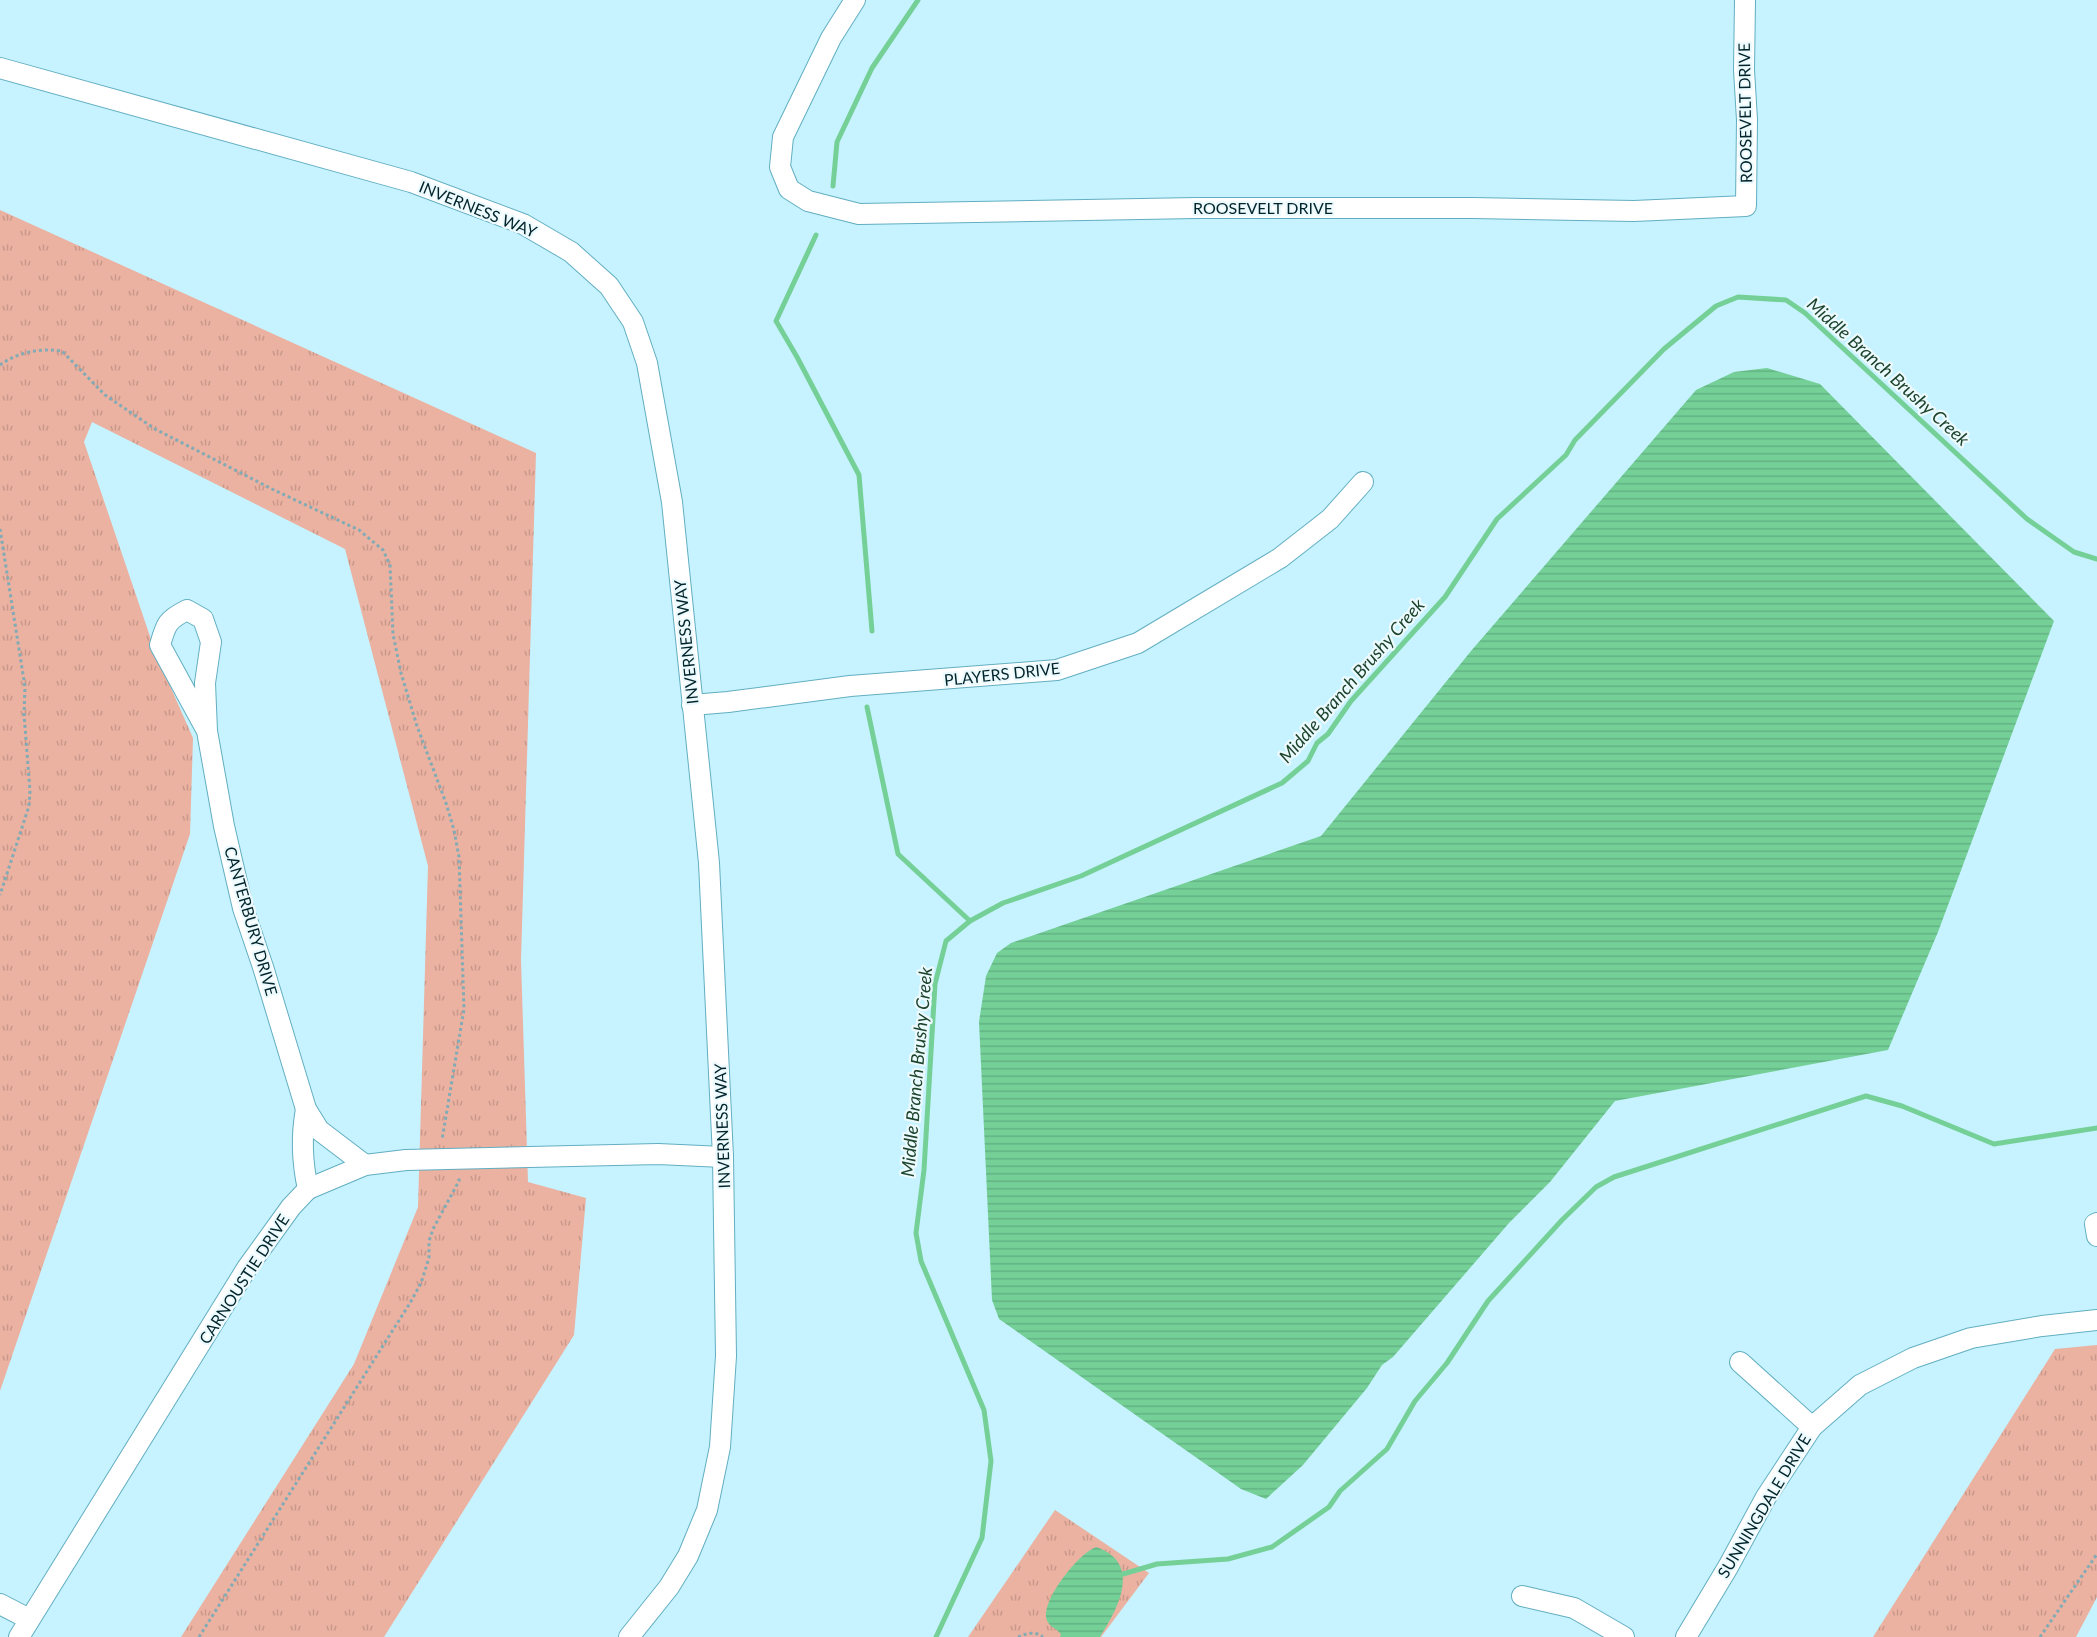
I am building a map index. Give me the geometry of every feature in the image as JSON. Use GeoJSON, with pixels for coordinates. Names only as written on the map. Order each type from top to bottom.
{"type":"FeatureCollection","features":[{"type":"Feature","properties":{"kind":"street","name":"ROOSEVELT DRIVE"},"geometry":{"type":"LineString","coordinates":[[855,0],[831,38],[783,137],[780,167],[789,189],[808,201],[859,214],[1196,208],[1473,208],[1634,211],[1746,206],[1745,0]]}},
{"type":"Feature","properties":{"kind":"street","name":"INVERNESS WAY"},"geometry":{"type":"LineString","coordinates":[[0,68],[411,182],[523,224],[571,252],[609,286],[633,322],[647,363],[672,502],[709,863],[723,1157],[726,1356],[720,1447],[707,1510],[688,1557],[669,1587],[629,1637]]}},
{"type":"Feature","properties":{"kind":"street","name":"PLAYERS DRIVE"},"geometry":{"type":"LineString","coordinates":[[692,705],[850,686],[1057,670],[1138,644],[1280,558],[1330,519],[1363,482]]}},
{"type":"Feature","properties":{"kind":"street","name":"CANTERBURY DRIVE"},"geometry":{"type":"LineString","coordinates":[[207,731],[160,645],[165,627],[171,619],[187,610],[203,619],[211,642],[205,683],[207,731],[224,826],[243,908],[306,1109],[319,1130],[365,1165]]}},
{"type":"Feature","properties":{"kind":"street","name":"CANTERBURY DRIVE"},"geometry":{"type":"LineString","coordinates":[[306,1109],[302,1149],[308,1189]]}},
{"type":"Feature","properties":{"kind":"street","name":"CARNOUSTIE DRIVE"},"geometry":{"type":"LineString","coordinates":[[19,1637],[247,1268],[291,1207],[308,1189],[365,1165],[451,1157],[658,1154],[723,1157]]}},
{"type":"Feature","properties":{"kind":"street"},"geometry":{"type":"LineString","coordinates":[[2097,1224],[2095,1224],[2097,1236]]}},
{"type":"Feature","properties":{"kind":"street","name":"SUNNINGDALE DRIVE"},"geometry":{"type":"LineString","coordinates":[[1686,1637],[1766,1497],[1812,1427],[1860,1385],[1913,1358],[1971,1338],[2042,1326],[2097,1320]]}},
{"type":"Feature","properties":{"kind":"street"},"geometry":{"type":"LineString","coordinates":[[1740,1362],[1812,1427]]}},
{"type":"Feature","properties":{"kind":"street"},"geometry":{"type":"LineString","coordinates":[[1522,1596],[1574,1608],[1624,1637]]}},
{"type":"Feature","properties":{"kind":"street"},"geometry":{"type":"LineString","coordinates":[[0,1604],[29,1619]]}},
{"type":"Feature","properties":{"kind":"path"},"geometry":{"type":"LineString","coordinates":[[0,364],[25,352],[62,351],[105,395],[155,429],[274,490],[359,530],[383,550],[390,565],[393,634],[401,673],[417,726],[446,803],[459,856],[464,1009],[441,1137],[443,1147],[457,1166],[459,1181],[429,1241],[429,1258],[421,1283],[410,1304],[199,1637]]}},
{"type":"Feature","properties":{"kind":"path"},"geometry":{"type":"LineString","coordinates":[[0,529],[25,687],[24,714],[30,791],[29,806],[0,895]]}},
{"type":"Feature","properties":{"kind":"path"},"geometry":{"type":"LineString","coordinates":[[2040,1637],[2097,1554]]}},
{"type":"Feature","properties":{"kind":"path"},"geometry":{"type":"LineString","coordinates":[[1018,1637],[1028,1633],[1039,1634],[1043,1637]]}},
{"type":"Feature","properties":{"kind":"green space"},"geometry":{"type":"Polygon","coordinates":[[[0,210],[536,453],[521,960],[528,1182],[586,1198],[574,1335],[384,1637],[181,1637],[354,1364],[418,1207],[428,866],[345,549],[92,422],[84,442],[156,654],[193,738],[190,834],[0,1391],[0,210]]]}},
{"type":"Feature","properties":{"kind":"green space"},"geometry":{"type":"Polygon","coordinates":[[[2097,1345],[2097,1597],[2076,1637],[1873,1637],[2055,1349],[2097,1345]]]}},
{"type":"Feature","properties":{"kind":"green space"},"geometry":{"type":"Polygon","coordinates":[[[1055,1510],[1149,1573],[1101,1637],[968,1637],[1055,1510]]]}},
{"type":"Feature","properties":{"kind":"shaded area"},"geometry":{"type":"Polygon","coordinates":[[[1767,368],[1820,384],[2054,621],[1938,932],[1888,1050],[1615,1101],[1550,1182],[1509,1223],[1393,1357],[1382,1365],[1367,1388],[1303,1465],[1266,1499],[1241,1489],[999,1319],[992,1300],[979,1022],[986,976],[997,953],[1011,943],[1321,836],[1471,651],[1696,390],[1734,372],[1767,368]]]}},
{"type":"Feature","properties":{"kind":"shaded area"},"geometry":{"type":"Polygon","coordinates":[[[1096,1547],[1110,1554],[1119,1564],[1123,1575],[1122,1588],[1114,1613],[1100,1637],[1060,1637],[1061,1634],[1050,1625],[1046,1617],[1050,1599],[1072,1567],[1096,1547]]]}},
{"type":"Feature","properties":{"kind":"waterway"},"geometry":{"type":"LineString","coordinates":[[833,186],[837,142],[872,68],[918,0]]}},
{"type":"Feature","properties":{"kind":"waterway"},"geometry":{"type":"LineString","coordinates":[[816,235],[776,321],[859,475],[872,631]]}},
{"type":"Feature","properties":{"kind":"waterway","name":"Middle Branch Brushy Creek"},"geometry":{"type":"LineString","coordinates":[[936,1637],[982,1538],[991,1461],[984,1410],[921,1261],[916,1233],[924,1170],[935,984],[946,941],[970,921],[1003,903],[1081,876],[1282,783],[1308,761],[1317,743],[1328,734],[1351,701],[1445,597],[1497,519],[1566,455],[1575,440],[1664,349],[1716,306],[1738,297],[1786,300],[1805,313],[2027,519],[2074,552],[2097,559]]}},
{"type":"Feature","properties":{"kind":"waterway"},"geometry":{"type":"LineString","coordinates":[[867,707],[898,854],[970,921]]}},
{"type":"Feature","properties":{"kind":"waterway"},"geometry":{"type":"LineString","coordinates":[[1123,1574],[1157,1564],[1228,1559],[1272,1547],[1329,1507],[1340,1491],[1387,1449],[1415,1401],[1447,1363],[1488,1301],[1562,1220],[1596,1187],[1614,1177],[1866,1096],[1902,1106],[1994,1144],[2097,1128]]}}]}
